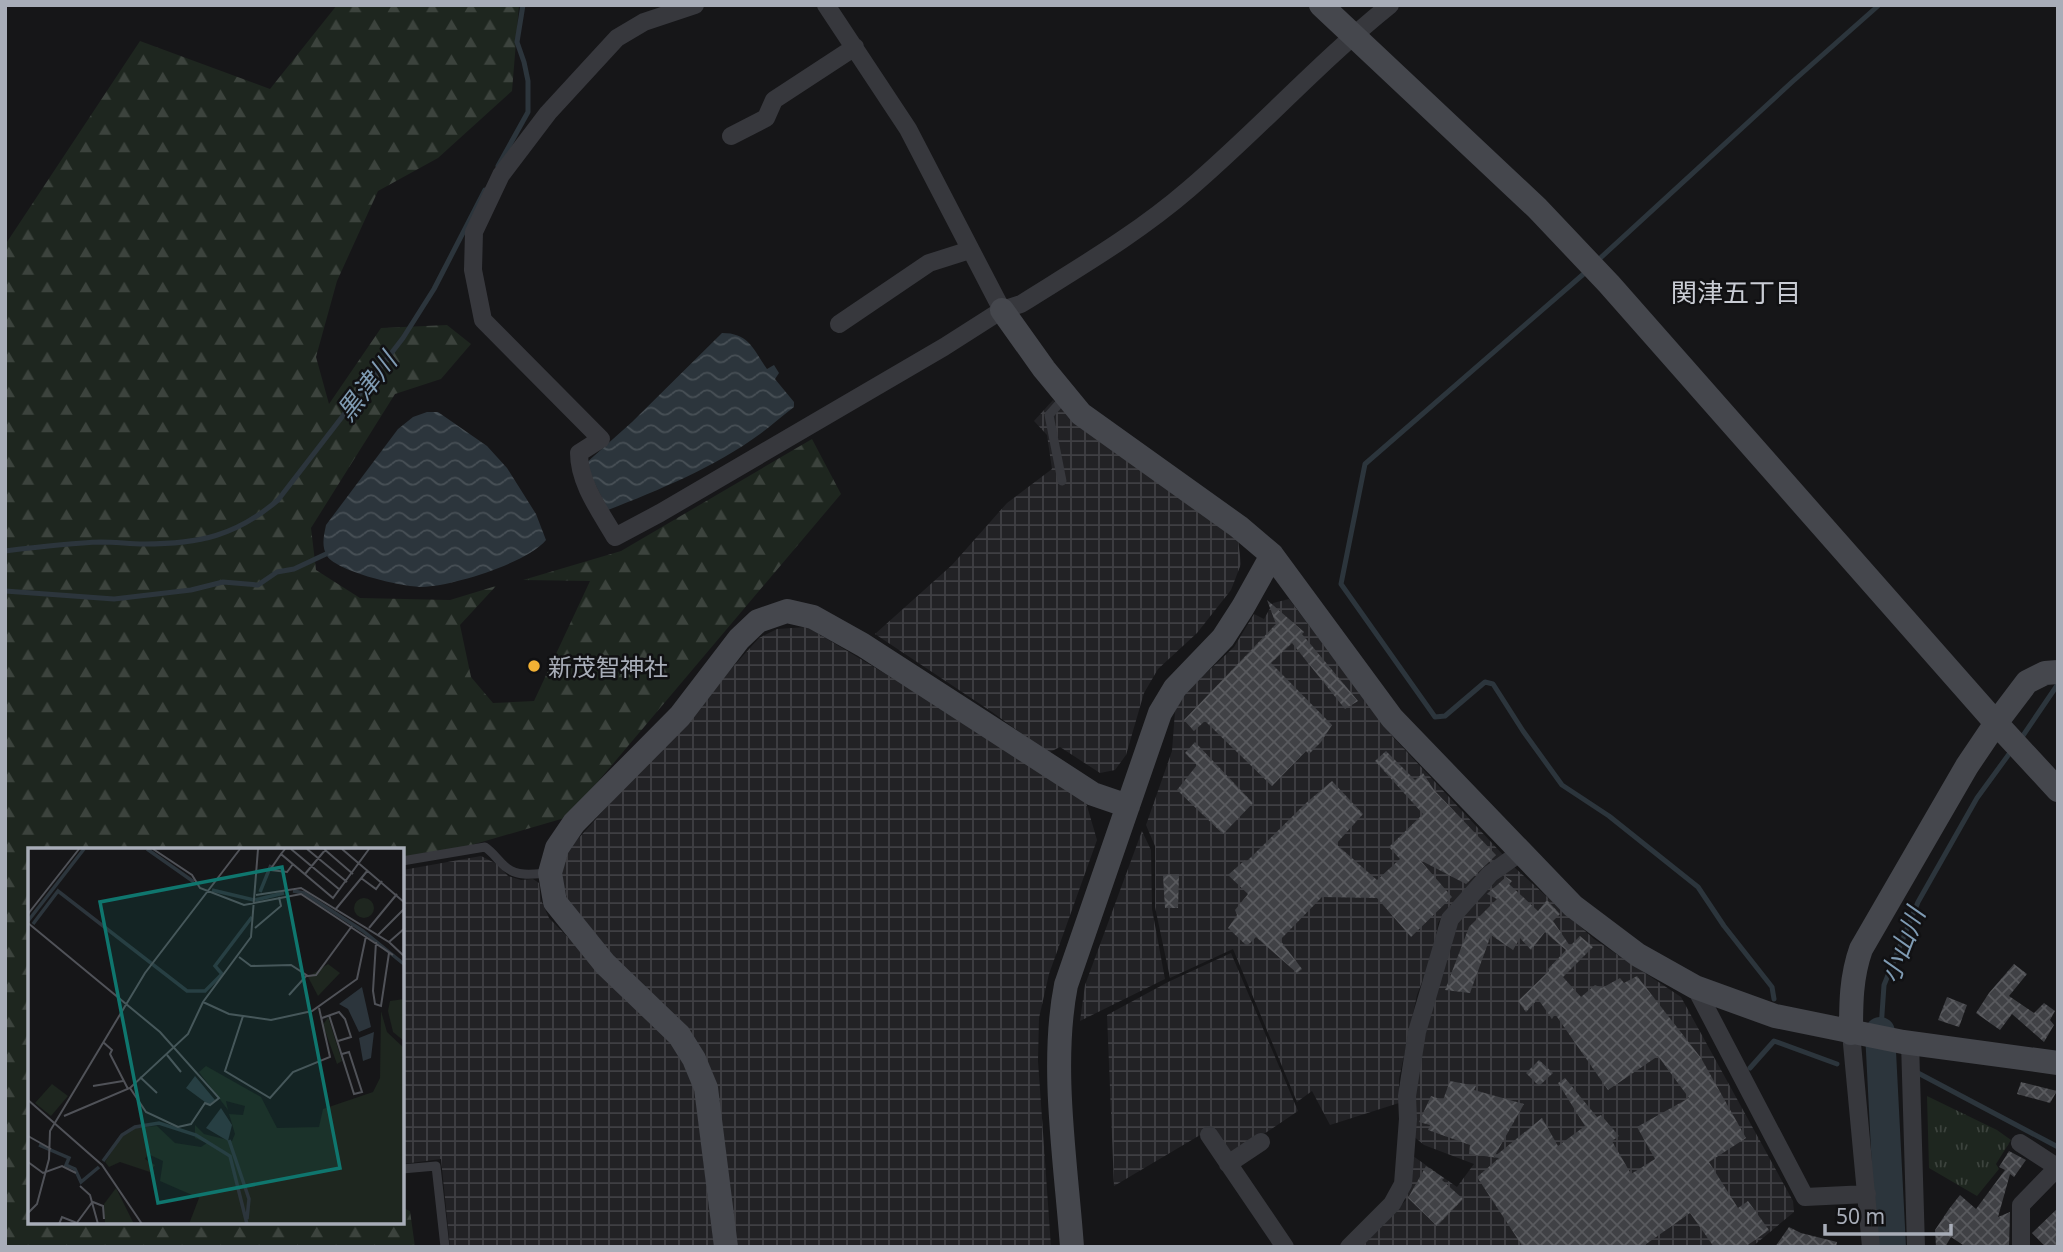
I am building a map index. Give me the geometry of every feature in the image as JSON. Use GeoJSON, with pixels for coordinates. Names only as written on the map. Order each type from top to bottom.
{"type":"FeatureCollection","features":[{"type":"Feature","properties":{"kind":"street"},"geometry":{"type":"LineString","coordinates":[[695,5],[644,22],[617,38],[548,113],[501,175],[474,232],[473,270],[483,320],[601,439],[579,453],[579,468],[615,537],[944,347],[1002,310],[1021,304],[1118,243],[1169,205],[1275,112],[1354,34],[1390,5]]}},
{"type":"Feature","properties":{"kind":"street"},"geometry":{"type":"LineString","coordinates":[[826,5],[908,129],[1002,310],[1066,396],[1081,414],[1239,527],[1272,555],[1392,718],[1573,905],[1638,956],[1695,987],[1775,1016],[1907,1042],[2058,1063]]}},
{"type":"Feature","properties":{"kind":"street"},"geometry":{"type":"LineString","coordinates":[[1321,5],[1537,208],[1609,284],[2058,790]]}},
{"type":"Feature","properties":{"kind":"street"},"geometry":{"type":"LineString","coordinates":[[730,136],[766,118],[774,100],[855,47]]}},
{"type":"Feature","properties":{"kind":"street"},"geometry":{"type":"LineString","coordinates":[[839,324],[929,263],[970,250]]}},
{"type":"Feature","properties":{"kind":"street"},"geometry":{"type":"LineString","coordinates":[[1072,1247],[1059,1073],[1060,1015],[1066,985],[1160,713],[1175,688],[1223,638],[1272,555]]}},
{"type":"Feature","properties":{"kind":"street"},"geometry":{"type":"LineString","coordinates":[[726,1247],[706,1088],[694,1059],[679,1035],[605,964],[555,902],[550,873],[557,848],[574,822],[680,716],[739,639],[758,621],[787,611],[813,617],[863,645],[1093,794],[1128,806]]}},
{"type":"Feature","properties":{"kind":"street"},"geometry":{"type":"LineString","coordinates":[[1871,1247],[1860,1034],[1851,989],[1854,968],[1861,949],[1966,766],[2027,682],[2051,672]]}},
{"type":"Feature","properties":{"kind":"street"},"geometry":{"type":"LineString","coordinates":[[1349,1247],[1392,1204],[1403,1184],[1408,1119],[1406,1096],[1417,1032],[1450,919],[1490,874],[1521,852]]}},
{"type":"Feature","properties":{"kind":"street"},"geometry":{"type":"LineString","coordinates":[[1695,987],[1805,1197],[1867,1194]]}},
{"type":"Feature","properties":{"kind":"street"},"geometry":{"type":"LineString","coordinates":[[1907,1042],[1918,1245]]}},
{"type":"Feature","properties":{"kind":"street"},"geometry":{"type":"LineString","coordinates":[[1209,1135],[1285,1247]]}},
{"type":"Feature","properties":{"kind":"street"},"geometry":{"type":"LineString","coordinates":[[1228,1164],[1261,1142]]}},
{"type":"Feature","properties":{"kind":"street"},"geometry":{"type":"LineString","coordinates":[[2020,1143],[2058,1167],[2021,1205],[2021,1247]]}},
{"type":"Feature","properties":{"kind":"lane"},"geometry":{"type":"LineString","coordinates":[[1062,481],[1049,415],[1066,396]]}},
{"type":"Feature","properties":{"kind":"lane"},"geometry":{"type":"LineString","coordinates":[[404,860],[485,847],[496,854],[507,868],[523,874],[550,873]]}},
{"type":"Feature","properties":{"kind":"lane"},"geometry":{"type":"LineString","coordinates":[[404,1169],[436,1166],[445,1247]]}},
{"type":"Feature","properties":{"kind":"shaded area"},"geometry":{"type":"Polygon","coordinates":[[[1053,400],[1079,426],[1238,539],[1241,564],[1231,590],[1197,633],[1158,669],[1144,693],[1126,755],[1115,770],[1100,773],[1060,747],[1048,753],[875,634],[952,565],[1007,503],[1052,469],[1047,435],[1034,421],[1053,400]]]}},
{"type":"Feature","properties":{"kind":"shaded area"},"geometry":{"type":"Polygon","coordinates":[[[1289,599],[1393,737],[1506,858],[1446,910],[1438,923],[1434,951],[1417,995],[1399,1079],[1399,1103],[1330,1125],[1312,1091],[1297,1102],[1233,949],[1170,978],[1155,907],[1155,846],[1146,825],[1172,751],[1175,711],[1184,694],[1234,647],[1254,614],[1264,619],[1273,603],[1289,599]]]}},
{"type":"Feature","properties":{"kind":"shaded area"},"geometry":{"type":"Polygon","coordinates":[[[807,627],[1008,747],[1085,799],[1097,840],[1049,974],[1039,1018],[1038,1061],[1051,1247],[734,1247],[715,1079],[569,905],[561,878],[568,850],[759,638],[777,629],[807,627]]]}},
{"type":"Feature","properties":{"kind":"shaded area"},"geometry":{"type":"Polygon","coordinates":[[[1142,831],[1151,850],[1152,909],[1165,979],[1080,1021],[1085,985],[1142,831]]]}},
{"type":"Feature","properties":{"kind":"shaded area"},"geometry":{"type":"Polygon","coordinates":[[[481,856],[497,864],[508,876],[521,880],[533,879],[539,883],[541,900],[549,918],[670,1041],[694,1083],[714,1247],[450,1247],[441,1159],[404,1164],[404,870],[481,856]]]}},
{"type":"Feature","properties":{"kind":"shaded area"},"geometry":{"type":"Polygon","coordinates":[[[1514,867],[1594,939],[1681,997],[1793,1201],[1794,1212],[1752,1247],[1360,1247],[1406,1200],[1402,1195],[1413,1156],[1457,1187],[1474,1164],[1424,1145],[1412,1135],[1413,1086],[1432,1005],[1456,925],[1484,890],[1514,867]]]}},
{"type":"Feature","properties":{"kind":"shaded area"},"geometry":{"type":"Polygon","coordinates":[[[1231,953],[1298,1111],[1230,1157],[1212,1128],[1114,1186],[1107,1015],[1168,982],[1231,953]]]}},
{"type":"Feature","properties":{"kind":"green space"},"geometry":{"type":"Polygon","coordinates":[[[337,5],[519,5],[512,91],[438,158],[378,191],[337,281],[316,357],[329,404],[381,328],[447,325],[471,344],[441,379],[395,394],[311,528],[316,570],[360,598],[450,600],[496,586],[460,625],[471,677],[493,703],[534,701],[590,581],[523,580],[621,551],[812,439],[841,494],[568,817],[404,865],[404,848],[28,848],[28,1224],[404,1224],[404,1208],[410,1211],[415,1247],[5,1247],[5,245],[140,41],[270,89],[337,5]]]}},
{"type":"Feature","properties":{"kind":"green space"},"geometry":{"type":"Polygon","coordinates":[[[1927,1096],[1997,1130],[2011,1140],[1996,1164],[1999,1169],[1977,1196],[1929,1168],[1927,1096]]]}},
{"type":"Feature","properties":{"kind":"water"},"geometry":{"type":"Polygon","coordinates":[[[722,333],[744,339],[767,369],[774,365],[779,373],[775,379],[794,402],[794,407],[743,446],[706,467],[608,510],[585,464],[632,422],[722,333]]]}},
{"type":"Feature","properties":{"kind":"water"},"geometry":{"type":"Polygon","coordinates":[[[427,412],[438,412],[487,446],[507,468],[536,514],[546,540],[536,549],[507,565],[470,578],[435,586],[422,587],[386,581],[357,573],[333,562],[324,548],[326,525],[398,429],[413,417],[427,412]]]}},
{"type":"Feature","properties":{"kind":"building"},"geometry":{"type":"Polygon","coordinates":[[[1267,600],[1304,632],[1302,634],[1358,701],[1345,709],[1292,643],[1271,663],[1332,725],[1321,742],[1309,754],[1306,751],[1272,786],[1205,721],[1194,731],[1184,720],[1276,624],[1267,600]]]}},
{"type":"Feature","properties":{"kind":"building"},"geometry":{"type":"Polygon","coordinates":[[[1195,742],[1253,803],[1223,834],[1177,790],[1197,765],[1185,753],[1195,742]]]}},
{"type":"Feature","properties":{"kind":"building"},"geometry":{"type":"Polygon","coordinates":[[[1386,751],[1415,780],[1423,773],[1434,790],[1496,855],[1466,884],[1420,860],[1452,897],[1411,937],[1377,898],[1322,897],[1280,940],[1302,969],[1297,973],[1256,937],[1247,946],[1228,928],[1237,915],[1235,910],[1248,894],[1228,875],[1245,860],[1246,862],[1332,781],[1363,814],[1336,844],[1377,880],[1400,859],[1389,847],[1423,814],[1375,761],[1386,751]]]}},
{"type":"Feature","properties":{"kind":"building"},"geometry":{"type":"Polygon","coordinates":[[[1179,874],[1178,908],[1165,908],[1163,875],[1179,874]]]}},
{"type":"Feature","properties":{"kind":"building"},"geometry":{"type":"Polygon","coordinates":[[[1506,877],[1512,881],[1509,884],[1538,911],[1547,900],[1560,914],[1553,921],[1570,946],[1580,936],[1593,947],[1563,977],[1581,997],[1595,985],[1602,988],[1620,978],[1624,983],[1637,976],[1701,1058],[1746,1138],[1709,1162],[1738,1208],[1748,1201],[1769,1230],[1745,1247],[1714,1247],[1690,1213],[1642,1247],[1523,1247],[1477,1177],[1499,1158],[1469,1154],[1470,1145],[1428,1130],[1430,1125],[1419,1122],[1431,1096],[1443,1100],[1450,1081],[1476,1086],[1474,1090],[1524,1104],[1494,1157],[1542,1118],[1558,1146],[1585,1126],[1558,1083],[1565,1078],[1597,1117],[1601,1115],[1619,1136],[1612,1141],[1631,1174],[1655,1159],[1637,1127],[1689,1098],[1658,1056],[1608,1090],[1555,1014],[1552,1019],[1538,999],[1526,1012],[1518,1001],[1566,950],[1545,932],[1531,950],[1520,938],[1513,950],[1491,935],[1470,993],[1445,990],[1469,927],[1497,899],[1487,894],[1506,877]]]}},
{"type":"Feature","properties":{"kind":"building"},"geometry":{"type":"Polygon","coordinates":[[[2014,964],[2027,974],[2009,996],[2034,1013],[2044,1003],[2055,1011],[2050,1020],[2054,1025],[2044,1042],[2012,1014],[2000,1030],[1976,1013],[2014,964]]]}},
{"type":"Feature","properties":{"kind":"building"},"geometry":{"type":"Polygon","coordinates":[[[1947,997],[1967,1005],[1959,1027],[1938,1020],[1947,997]]]}},
{"type":"Feature","properties":{"kind":"building"},"geometry":{"type":"Polygon","coordinates":[[[1539,1060],[1553,1073],[1539,1086],[1526,1073],[1539,1060]]]}},
{"type":"Feature","properties":{"kind":"building"},"geometry":{"type":"Polygon","coordinates":[[[2021,1082],[2057,1091],[2050,1103],[2017,1094],[2021,1082]]]}},
{"type":"Feature","properties":{"kind":"building"},"geometry":{"type":"Polygon","coordinates":[[[2009,1151],[2026,1160],[2014,1177],[2010,1174],[1998,1217],[2010,1212],[2009,1247],[1966,1247],[1951,1237],[1945,1247],[1936,1247],[1935,1230],[1949,1209],[1960,1195],[1976,1209],[2005,1170],[1999,1167],[2009,1151]]]}},
{"type":"Feature","properties":{"kind":"building"},"geometry":{"type":"Polygon","coordinates":[[[1426,1166],[1444,1178],[1442,1180],[1463,1199],[1437,1226],[1408,1198],[1426,1166]]]}},
{"type":"Feature","properties":{"kind":"building"},"geometry":{"type":"Polygon","coordinates":[[[2058,1208],[2058,1247],[2046,1247],[2032,1233],[2058,1208]]]}},
{"type":"Feature","properties":{"kind":"building"},"geometry":{"type":"Polygon","coordinates":[[[1789,1227],[1801,1233],[1837,1242],[1836,1247],[1775,1247],[1789,1227]]]}},
{"type":"Feature","properties":{"kind":"waterway","name":"黒津川"},"geometry":{"type":"LineString","coordinates":[[498,166],[528,112],[528,81],[517,42],[523,5]]}},
{"type":"Feature","properties":{"kind":"waterway"},"geometry":{"type":"LineString","coordinates":[[1596,262],[1879,5]]}},
{"type":"Feature","properties":{"kind":"waterway","name":"黒津川"},"geometry":{"type":"LineString","coordinates":[[5,551],[53,545],[107,542],[164,544],[199,540],[232,530],[278,500],[403,338],[434,289],[485,190]]}},
{"type":"Feature","properties":{"kind":"waterway"},"geometry":{"type":"LineString","coordinates":[[1587,271],[1365,464],[1341,584],[1435,717],[1445,716],[1485,682],[1493,684],[1562,785],[1609,816],[1698,887],[1724,926],[1772,987],[1774,999]]}},
{"type":"Feature","properties":{"kind":"waterway"},"geometry":{"type":"LineString","coordinates":[[5,591],[114,599],[191,590],[223,582],[258,585],[277,572],[294,569],[326,554]]}},
{"type":"Feature","properties":{"kind":"waterway","name":"小山川"},"geometry":{"type":"LineString","coordinates":[[2020,740],[2058,684]]}},
{"type":"Feature","properties":{"kind":"waterway","name":"小山川"},"geometry":{"type":"LineString","coordinates":[[1881,1029],[1884,985],[1918,902],[1977,798],[2012,750]]}},
{"type":"Feature","properties":{"kind":"waterway","name":"小山川"},"geometry":{"type":"LineString","coordinates":[[1880,1032],[1891,1247]]}},
{"type":"Feature","properties":{"kind":"waterway"},"geometry":{"type":"LineString","coordinates":[[1750,1068],[1774,1041],[1837,1064]]}},
{"type":"Feature","properties":{"kind":"waterway"},"geometry":{"type":"LineString","coordinates":[[1918,1073],[2058,1147]]}},
{"type":"Feature","properties":{"kind":"place","name":"新茂智神社"},"geometry":{"type":"Point","coordinates":[534,666]}},
{"type":"Feature","properties":{"kind":"district","name":"関津五丁目"},"geometry":{"type":"Point","coordinates":[1736,292]}}]}
